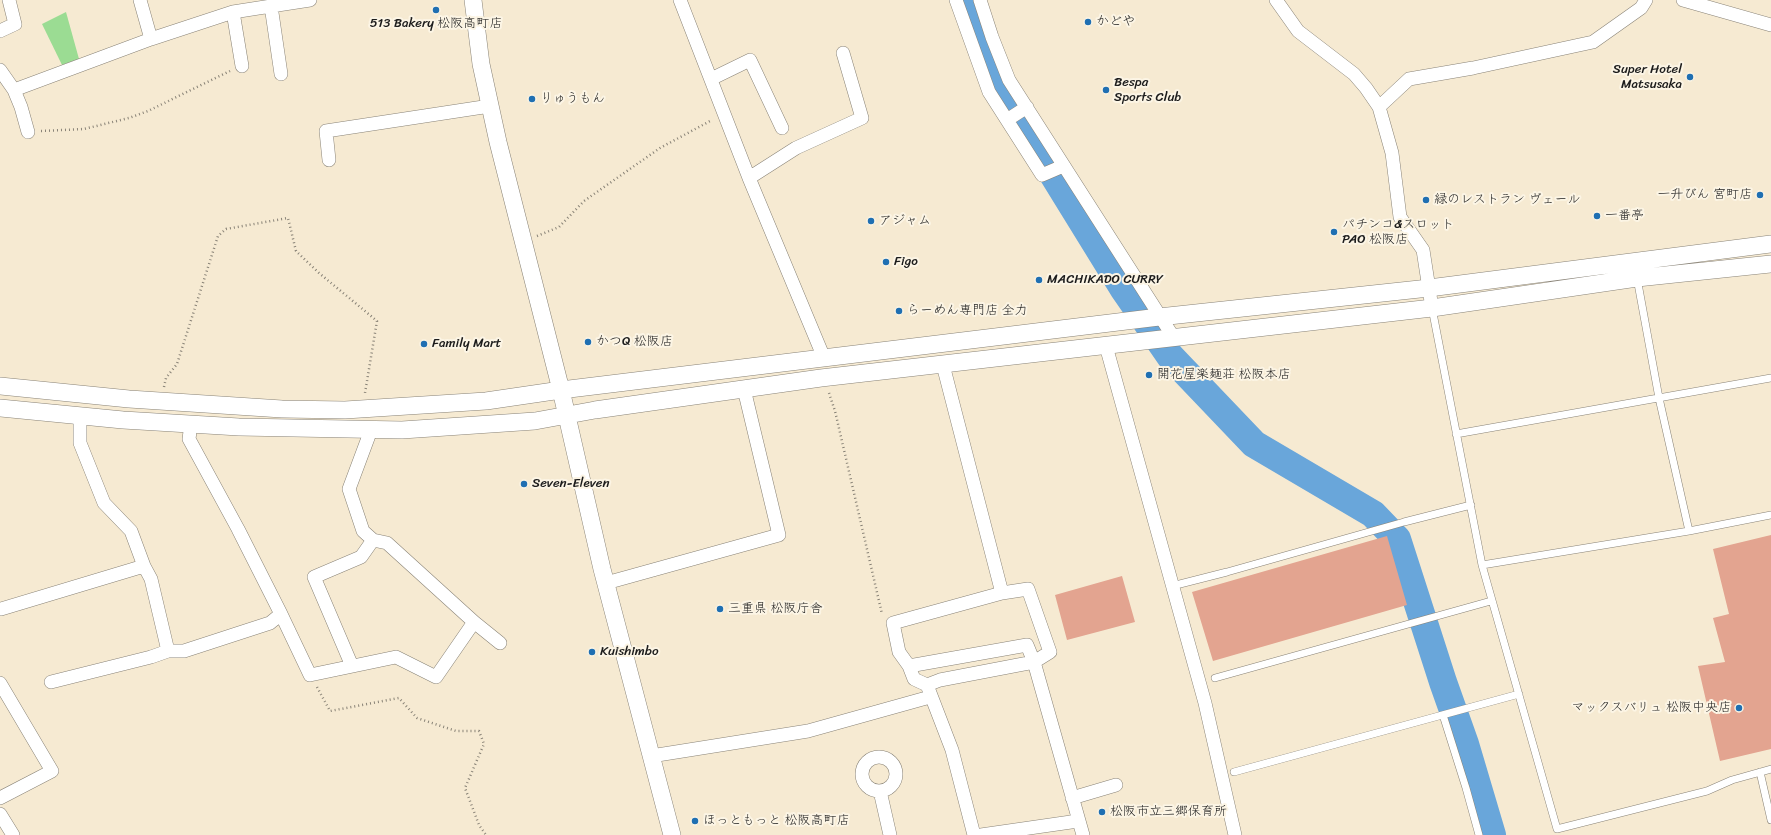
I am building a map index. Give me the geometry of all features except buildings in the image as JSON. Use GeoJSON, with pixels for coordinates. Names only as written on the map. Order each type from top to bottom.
{"type":"FeatureCollection","features":[{"type":"Feature","properties":{"kind":"street"},"geometry":{"type":"LineString","coordinates":[[0,31],[15,24],[9,0]]}},
{"type":"Feature","properties":{"kind":"street"},"geometry":{"type":"LineString","coordinates":[[140,0],[151,39]]}},
{"type":"Feature","properties":{"kind":"street"},"geometry":{"type":"LineString","coordinates":[[14,90],[151,39],[234,12],[310,0]]}},
{"type":"Feature","properties":{"kind":"street"},"geometry":{"type":"LineString","coordinates":[[473,0],[481,64],[490,106],[567,414],[606,583],[672,835]]}},
{"type":"Feature","properties":{"kind":"street"},"geometry":{"type":"LineString","coordinates":[[680,0],[749,178],[824,358]]}},
{"type":"Feature","properties":{"kind":"street"},"geometry":{"type":"LineString","coordinates":[[956,0],[989,92],[1042,175],[1062,166]]}},
{"type":"Feature","properties":{"kind":"street"},"geometry":{"type":"LineString","coordinates":[[980,0],[992,37],[1009,80],[1171,338]]}},
{"type":"Feature","properties":{"kind":"street"},"geometry":{"type":"LineString","coordinates":[[1276,0],[1298,31],[1354,74],[1379,107],[1392,153],[1400,217],[1423,250],[1432,308]]}},
{"type":"Feature","properties":{"kind":"street"},"geometry":{"type":"LineString","coordinates":[[1379,107],[1408,79],[1473,68],[1593,42],[1641,8],[1646,0]]}},
{"type":"Feature","properties":{"kind":"street"},"geometry":{"type":"LineString","coordinates":[[1683,0],[1771,25]]}},
{"type":"Feature","properties":{"kind":"street"},"geometry":{"type":"LineString","coordinates":[[271,6],[281,74]]}},
{"type":"Feature","properties":{"kind":"street"},"geometry":{"type":"LineString","coordinates":[[234,12],[242,66]]}},
{"type":"Feature","properties":{"kind":"street"},"geometry":{"type":"LineString","coordinates":[[972,46],[992,37]]}},
{"type":"Feature","properties":{"kind":"street"},"geometry":{"type":"LineString","coordinates":[[749,178],[796,148],[862,118],[843,53]]}},
{"type":"Feature","properties":{"kind":"street"},"geometry":{"type":"LineString","coordinates":[[711,79],[750,60],[782,128]]}},
{"type":"Feature","properties":{"kind":"street"},"geometry":{"type":"LineString","coordinates":[[0,70],[14,90],[21,107],[28,132]]}},
{"type":"Feature","properties":{"kind":"street"},"geometry":{"type":"LineString","coordinates":[[329,160],[326,131],[490,106]]}},
{"type":"Feature","properties":{"kind":"street"},"geometry":{"type":"LineString","coordinates":[[1008,120],[1026,108]]}},
{"type":"Feature","properties":{"kind":"street"},"geometry":{"type":"LineString","coordinates":[[0,386],[161,401],[282,409],[362,408],[486,401],[561,390],[1131,320],[1429,288],[1771,244]]}},
{"type":"Feature","properties":{"kind":"street"},"geometry":{"type":"LineString","coordinates":[[0,408],[80,416],[239,427],[402,430],[535,421],[567,414],[821,378],[1432,308],[1636,278],[1771,264]]}},
{"type":"Feature","properties":{"kind":"street"},"geometry":{"type":"LineString","coordinates":[[1106,346],[1205,703],[1235,835]]}},
{"type":"Feature","properties":{"kind":"street"},"geometry":{"type":"LineString","coordinates":[[943,365],[1002,594]]}},
{"type":"Feature","properties":{"kind":"street"},"geometry":{"type":"LineString","coordinates":[[606,583],[779,535],[744,389]]}},
{"type":"Feature","properties":{"kind":"street"},"geometry":{"type":"LineString","coordinates":[[80,416],[80,443],[104,503],[131,531],[144,566],[151,579],[168,651]]}},
{"type":"Feature","properties":{"kind":"street"},"geometry":{"type":"LineString","coordinates":[[191,424],[189,439],[238,529],[310,675],[396,657],[436,677],[474,622]]}},
{"type":"Feature","properties":{"kind":"street"},"geometry":{"type":"LineString","coordinates":[[371,430],[348,489],[363,531],[373,540],[386,543],[474,622],[500,643]]}},
{"type":"Feature","properties":{"kind":"street"},"geometry":{"type":"LineString","coordinates":[[352,666],[314,577],[361,557],[373,540]]}},
{"type":"Feature","properties":{"kind":"street"},"geometry":{"type":"LineString","coordinates":[[1,608],[144,566]]}},
{"type":"Feature","properties":{"kind":"street"},"geometry":{"type":"LineString","coordinates":[[651,756],[808,731],[928,691],[940,680],[1034,662],[1050,652],[1028,589],[1002,594],[893,623],[899,652],[909,666],[914,679],[928,691],[952,750],[974,835]]}},
{"type":"Feature","properties":{"kind":"street"},"geometry":{"type":"LineString","coordinates":[[51,682],[151,657],[168,651],[184,651],[270,623],[281,614]]}},
{"type":"Feature","properties":{"kind":"street"},"geometry":{"type":"LineString","coordinates":[[909,666],[1028,645],[1083,835]]}},
{"type":"Feature","properties":{"kind":"street"},"geometry":{"type":"LineString","coordinates":[[0,683],[52,771],[0,798]]}},
{"type":"Feature","properties":{"kind":"street"},"geometry":{"type":"LineString","coordinates":[[1072,798],[1116,785]]}},
{"type":"Feature","properties":{"kind":"street"},"geometry":{"type":"LineString","coordinates":[[880,791],[890,835]]}},
{"type":"Feature","properties":{"kind":"street"},"geometry":{"type":"LineString","coordinates":[[0,814],[13,835]]}},
{"type":"Feature","properties":{"kind":"street"},"geometry":{"type":"LineString","coordinates":[[981,835],[1078,821]]}},
{"type":"Feature","properties":{"kind":"lane"},"geometry":{"type":"LineString","coordinates":[[1636,278],[1659,398],[1689,531]]}},
{"type":"Feature","properties":{"kind":"lane"},"geometry":{"type":"LineString","coordinates":[[1432,308],[1482,565],[1557,829],[1707,791],[1771,769]]}},
{"type":"Feature","properties":{"kind":"lane"},"geometry":{"type":"LineString","coordinates":[[1456,434],[1771,378]]}},
{"type":"Feature","properties":{"kind":"lane"},"geometry":{"type":"LineString","coordinates":[[1172,586],[1471,505]]}},
{"type":"Feature","properties":{"kind":"lane"},"geometry":{"type":"LineString","coordinates":[[1482,565],[1689,531],[1771,515]]}},
{"type":"Feature","properties":{"kind":"lane"},"geometry":{"type":"LineString","coordinates":[[1215,678],[1411,622],[1491,601]]}},
{"type":"Feature","properties":{"kind":"lane"},"geometry":{"type":"LineString","coordinates":[[1234,772],[1519,694]]}},
{"type":"Feature","properties":{"kind":"lane"},"geometry":{"type":"LineString","coordinates":[[1443,714],[1479,835]]}},
{"type":"Feature","properties":{"kind":"lane"},"geometry":{"type":"LineString","coordinates":[[1760,772],[1771,820]]}},
{"type":"Feature","properties":{"kind":"path"},"geometry":{"type":"LineString","coordinates":[[28,132],[84,129],[129,118],[148,111],[242,66]]}},
{"type":"Feature","properties":{"kind":"path"},"geometry":{"type":"LineString","coordinates":[[536,236],[559,227],[584,201],[660,148],[725,113]]}},
{"type":"Feature","properties":{"kind":"path"},"geometry":{"type":"LineString","coordinates":[[161,401],[166,378],[177,364],[218,236],[226,229],[288,218],[296,251],[319,273],[377,322],[362,408]]}},
{"type":"Feature","properties":{"kind":"path"},"geometry":{"type":"LineString","coordinates":[[827,389],[835,411],[884,618]]}},
{"type":"Feature","properties":{"kind":"path"},"geometry":{"type":"LineString","coordinates":[[310,675],[330,711],[399,698],[417,718],[456,731],[479,731],[484,744],[465,788],[478,825],[486,835]]}},
{"type":"Feature","properties":{"kind":"green space"},"geometry":{"type":"Polygon","coordinates":[[[66,12],[79,59],[62,65],[42,24],[66,12]]]}},
{"type":"Feature","properties":{"kind":"waterway"},"geometry":{"type":"LineString","coordinates":[[966,0],[999,87],[1123,288],[1170,356],[1254,444],[1373,514],[1397,539],[1443,682],[1465,744],[1492,835]]}},
{"type":"Feature","properties":{"kind":"place","name":"513 Bakery 松阪高町店"},"geometry":{"type":"Point","coordinates":[436,10]}},
{"type":"Feature","properties":{"kind":"place","name":"かどや"},"geometry":{"type":"Point","coordinates":[1088,22]}},
{"type":"Feature","properties":{"kind":"place","name":"Super Hotel Matsusaka"},"geometry":{"type":"Point","coordinates":[1690,77]}},
{"type":"Feature","properties":{"kind":"place","name":"Bespa Sports Club"},"geometry":{"type":"Point","coordinates":[1106,90]}},
{"type":"Feature","properties":{"kind":"place","name":"りゅうもん"},"geometry":{"type":"Point","coordinates":[532,99]}},
{"type":"Feature","properties":{"kind":"place","name":"一升びん 宮町店"},"geometry":{"type":"Point","coordinates":[1760,195]}},
{"type":"Feature","properties":{"kind":"place","name":"緑のレストラン ヴェール"},"geometry":{"type":"Point","coordinates":[1426,200]}},
{"type":"Feature","properties":{"kind":"place","name":"一番亭"},"geometry":{"type":"Point","coordinates":[1597,216]}},
{"type":"Feature","properties":{"kind":"place","name":"アジャム"},"geometry":{"type":"Point","coordinates":[871,221]}},
{"type":"Feature","properties":{"kind":"place","name":"パチンコ&スロット PAO 松阪店"},"geometry":{"type":"Point","coordinates":[1334,232]}},
{"type":"Feature","properties":{"kind":"place","name":"Figo"},"geometry":{"type":"Point","coordinates":[886,262]}},
{"type":"Feature","properties":{"kind":"place","name":"MACHIKADO CURRY"},"geometry":{"type":"Point","coordinates":[1039,280]}},
{"type":"Feature","properties":{"kind":"place","name":"らーめん専門店 全力"},"geometry":{"type":"Point","coordinates":[899,311]}},
{"type":"Feature","properties":{"kind":"place","name":"かつQ 松阪店"},"geometry":{"type":"Point","coordinates":[588,342]}},
{"type":"Feature","properties":{"kind":"place","name":"Family Mart"},"geometry":{"type":"Point","coordinates":[424,344]}},
{"type":"Feature","properties":{"kind":"place","name":"開花屋楽麺荘 松阪本店"},"geometry":{"type":"Point","coordinates":[1149,375]}},
{"type":"Feature","properties":{"kind":"place","name":"Seven-Eleven"},"geometry":{"type":"Point","coordinates":[524,484]}},
{"type":"Feature","properties":{"kind":"place","name":"三重県 松阪庁舎"},"geometry":{"type":"Point","coordinates":[720,609]}},
{"type":"Feature","properties":{"kind":"place","name":"Kuishimbo"},"geometry":{"type":"Point","coordinates":[592,652]}},
{"type":"Feature","properties":{"kind":"place","name":"マックスバリュ 松阪中央店"},"geometry":{"type":"Point","coordinates":[1739,708]}},
{"type":"Feature","properties":{"kind":"place","name":"松阪市立三郷保育所"},"geometry":{"type":"Point","coordinates":[1102,812]}},
{"type":"Feature","properties":{"kind":"place","name":"ほっともっと 松阪高町店"},"geometry":{"type":"Point","coordinates":[695,821]}}]}
